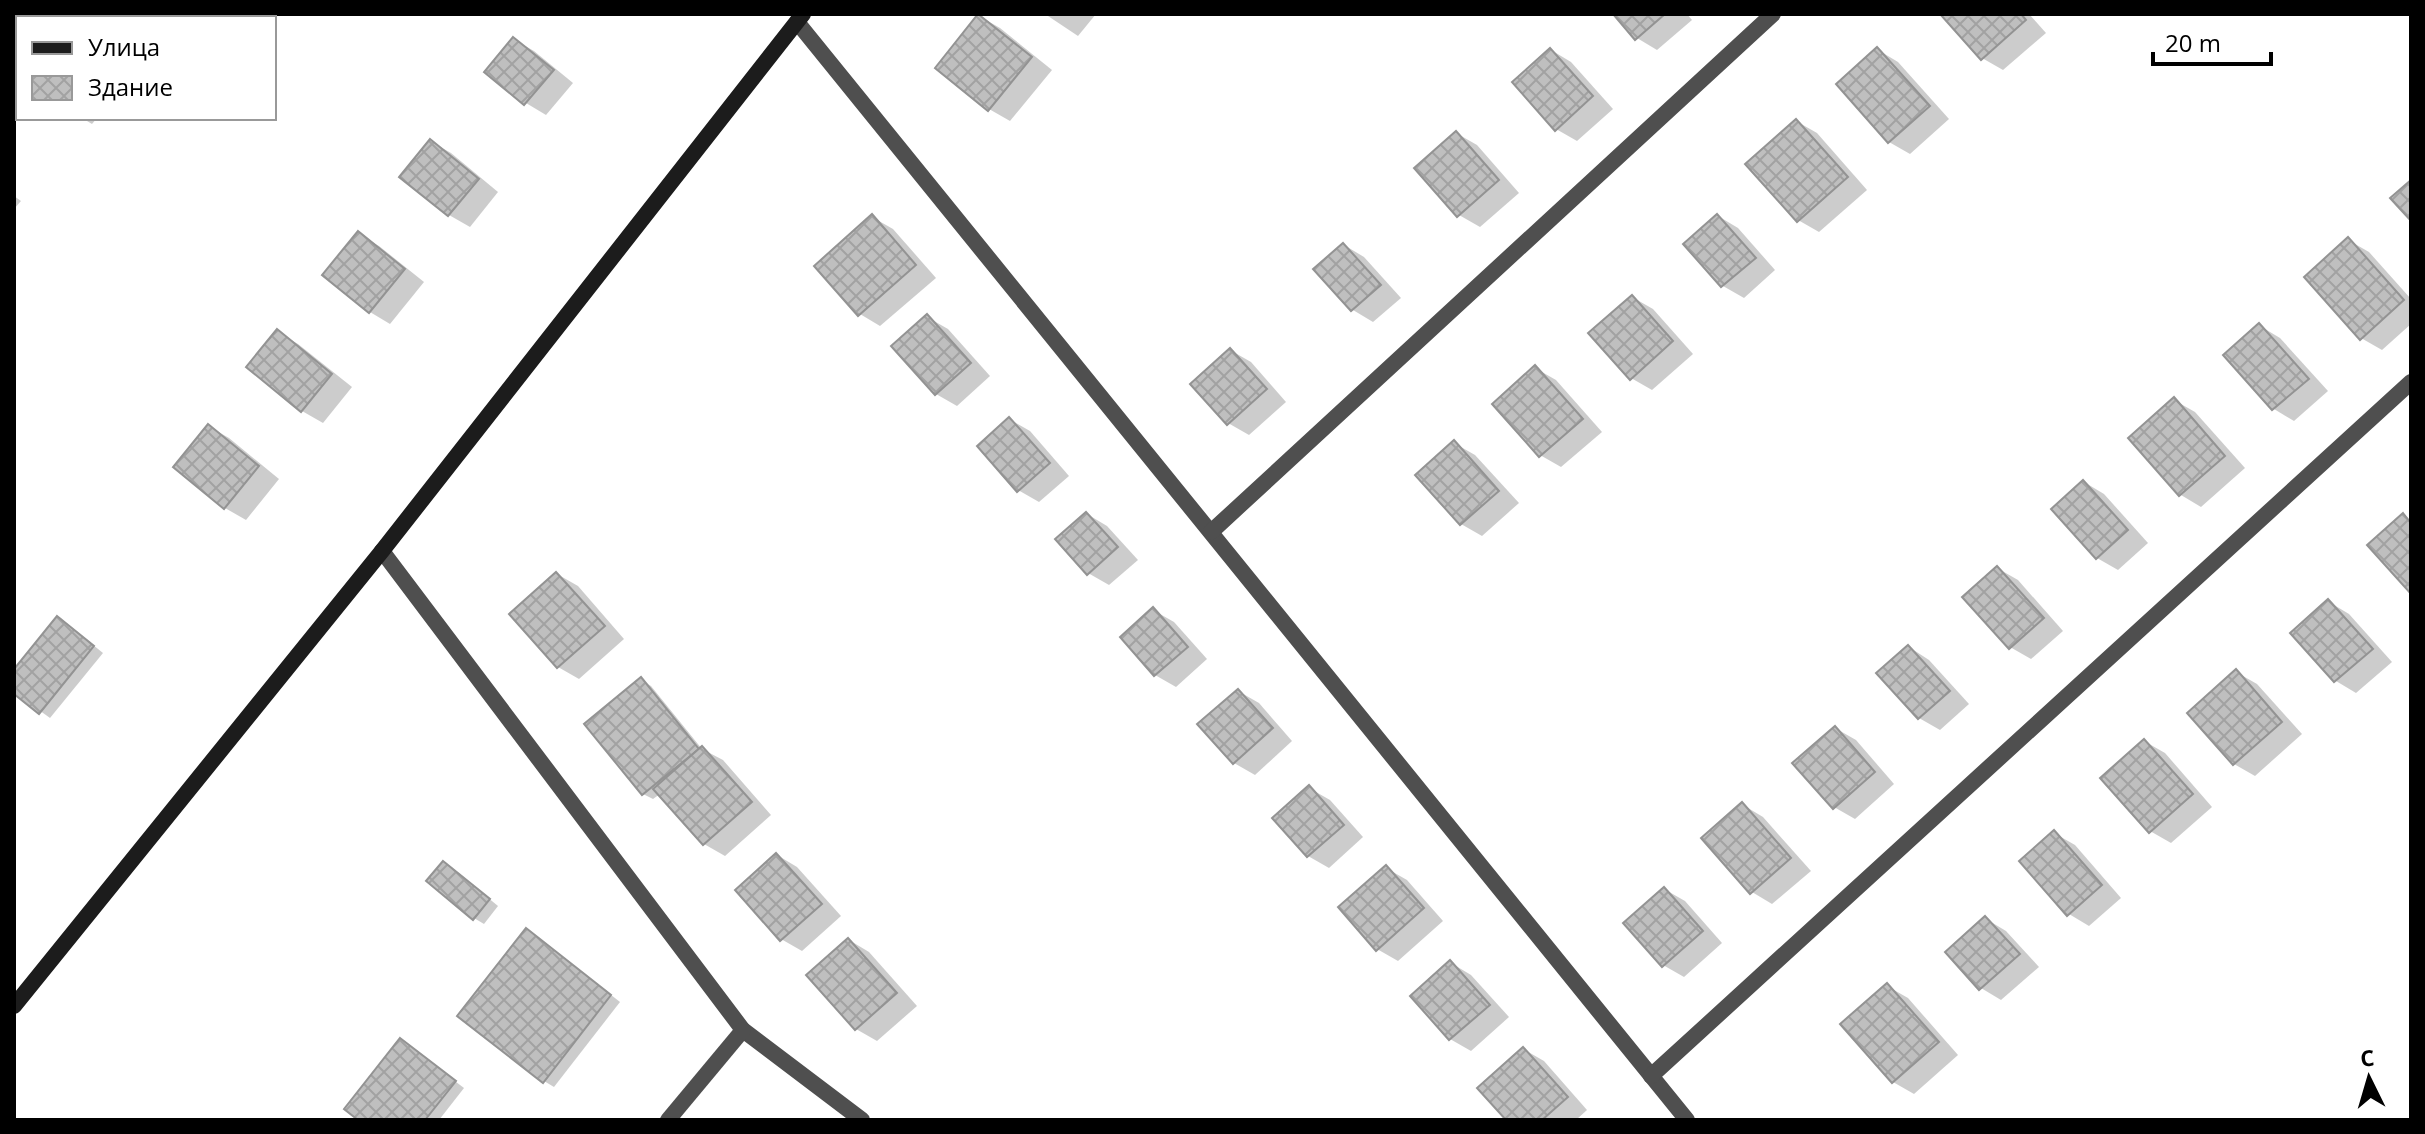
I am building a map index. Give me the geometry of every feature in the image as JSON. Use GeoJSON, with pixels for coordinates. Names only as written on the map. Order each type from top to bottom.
{"type":"FeatureCollection","features":[{"type":"Feature","properties":{"kind":"street"},"geometry":{"type":"LineString","coordinates":[[1211,532],[1773,14]]}},
{"type":"Feature","properties":{"kind":"street"},"geometry":{"type":"LineString","coordinates":[[14,1006],[382,551],[800,18],[1687,1120]]}},
{"type":"Feature","properties":{"kind":"street"},"geometry":{"type":"LineString","coordinates":[[1651,1076],[2411,382]]}},
{"type":"Feature","properties":{"kind":"street"},"geometry":{"type":"LineString","coordinates":[[382,551],[743,1030],[862,1120]]}},
{"type":"Feature","properties":{"kind":"street"},"geometry":{"type":"LineString","coordinates":[[668,1120],[743,1030]]}},
{"type":"Feature","properties":{"kind":"building"},"geometry":{"type":"Polygon","coordinates":[[[978,14],[1032,57],[988,111],[935,68],[978,14]]]}},
{"type":"Feature","properties":{"kind":"building"},"geometry":{"type":"Polygon","coordinates":[[[1613,14],[1665,14],[1635,40],[1613,14]]]}},
{"type":"Feature","properties":{"kind":"building"},"geometry":{"type":"Polygon","coordinates":[[[1940,14],[2021,14],[2026,20],[1981,60],[1940,14]]]}},
{"type":"Feature","properties":{"kind":"building"},"geometry":{"type":"Polygon","coordinates":[[[513,37],[554,70],[524,105],[484,72],[513,37]]]}},
{"type":"Feature","properties":{"kind":"building"},"geometry":{"type":"Polygon","coordinates":[[[1877,47],[1930,106],[1888,143],[1836,84],[1877,47]]]}},
{"type":"Feature","properties":{"kind":"building"},"geometry":{"type":"Polygon","coordinates":[[[1550,48],[1593,96],[1555,131],[1512,82],[1550,48]]]}},
{"type":"Feature","properties":{"kind":"building"},"geometry":{"type":"Polygon","coordinates":[[[1796,119],[1848,177],[1797,222],[1745,164],[1796,119]]]}},
{"type":"Feature","properties":{"kind":"building"},"geometry":{"type":"Polygon","coordinates":[[[1456,131],[1499,180],[1457,217],[1414,168],[1456,131]]]}},
{"type":"Feature","properties":{"kind":"building"},"geometry":{"type":"Polygon","coordinates":[[[430,139],[479,179],[448,216],[399,177],[430,139]]]}},
{"type":"Feature","properties":{"kind":"building"},"geometry":{"type":"Polygon","coordinates":[[[2411,180],[2411,221],[2390,198],[2411,180]]]}},
{"type":"Feature","properties":{"kind":"building"},"geometry":{"type":"Polygon","coordinates":[[[872,214],[916,265],[858,316],[814,266],[872,214]]]}},
{"type":"Feature","properties":{"kind":"building"},"geometry":{"type":"Polygon","coordinates":[[[1717,214],[1756,258],[1721,287],[1683,244],[1717,214]]]}},
{"type":"Feature","properties":{"kind":"building"},"geometry":{"type":"Polygon","coordinates":[[[358,231],[405,269],[369,313],[322,275],[358,231]]]}},
{"type":"Feature","properties":{"kind":"building"},"geometry":{"type":"Polygon","coordinates":[[[2348,237],[2404,300],[2360,340],[2304,277],[2348,237]]]}},
{"type":"Feature","properties":{"kind":"building"},"geometry":{"type":"Polygon","coordinates":[[[1343,243],[1381,285],[1351,311],[1313,269],[1343,243]]]}},
{"type":"Feature","properties":{"kind":"building"},"geometry":{"type":"Polygon","coordinates":[[[1632,295],[1673,341],[1630,380],[1588,333],[1632,295]]]}},
{"type":"Feature","properties":{"kind":"building"},"geometry":{"type":"Polygon","coordinates":[[[927,314],[971,363],[935,395],[891,346],[927,314]]]}},
{"type":"Feature","properties":{"kind":"building"},"geometry":{"type":"Polygon","coordinates":[[[2259,323],[2309,379],[2272,410],[2223,355],[2259,323]]]}},
{"type":"Feature","properties":{"kind":"building"},"geometry":{"type":"Polygon","coordinates":[[[277,329],[332,374],[301,412],[246,367],[277,329]]]}},
{"type":"Feature","properties":{"kind":"building"},"geometry":{"type":"Polygon","coordinates":[[[1230,348],[1267,389],[1227,425],[1190,384],[1230,348]]]}},
{"type":"Feature","properties":{"kind":"building"},"geometry":{"type":"Polygon","coordinates":[[[1535,365],[1583,419],[1539,457],[1492,404],[1535,365]]]}},
{"type":"Feature","properties":{"kind":"building"},"geometry":{"type":"Polygon","coordinates":[[[2174,397],[2225,456],[2179,496],[2128,438],[2174,397]]]}},
{"type":"Feature","properties":{"kind":"building"},"geometry":{"type":"Polygon","coordinates":[[[1009,417],[1050,463],[1017,492],[977,446],[1009,417]]]}},
{"type":"Feature","properties":{"kind":"building"},"geometry":{"type":"Polygon","coordinates":[[[208,424],[259,466],[224,509],[173,467],[208,424]]]}},
{"type":"Feature","properties":{"kind":"building"},"geometry":{"type":"Polygon","coordinates":[[[1454,440],[1499,491],[1460,525],[1415,475],[1454,440]]]}},
{"type":"Feature","properties":{"kind":"building"},"geometry":{"type":"Polygon","coordinates":[[[2083,480],[2128,530],[2096,559],[2051,509],[2083,480]]]}},
{"type":"Feature","properties":{"kind":"building"},"geometry":{"type":"Polygon","coordinates":[[[1086,512],[1118,547],[1087,575],[1055,539],[1086,512]]]}},
{"type":"Feature","properties":{"kind":"building"},"geometry":{"type":"Polygon","coordinates":[[[2403,513],[2411,523],[2411,594],[2367,545],[2403,513]]]}},
{"type":"Feature","properties":{"kind":"building"},"geometry":{"type":"Polygon","coordinates":[[[1997,566],[2044,618],[2009,649],[1962,597],[1997,566]]]}},
{"type":"Feature","properties":{"kind":"building"},"geometry":{"type":"Polygon","coordinates":[[[556,572],[605,626],[557,668],[509,614],[556,572]]]}},
{"type":"Feature","properties":{"kind":"building"},"geometry":{"type":"Polygon","coordinates":[[[2328,599],[2373,649],[2334,682],[2290,633],[2328,599]]]}},
{"type":"Feature","properties":{"kind":"building"},"geometry":{"type":"Polygon","coordinates":[[[1153,607],[1188,647],[1154,676],[1120,637],[1153,607]]]}},
{"type":"Feature","properties":{"kind":"building"},"geometry":{"type":"Polygon","coordinates":[[[57,616],[94,646],[39,714],[14,694],[14,669],[57,616]]]}},
{"type":"Feature","properties":{"kind":"building"},"geometry":{"type":"Polygon","coordinates":[[[1908,645],[1950,691],[1918,719],[1876,673],[1908,645]]]}},
{"type":"Feature","properties":{"kind":"building"},"geometry":{"type":"Polygon","coordinates":[[[2236,669],[2282,722],[2233,765],[2187,713],[2236,669]]]}},
{"type":"Feature","properties":{"kind":"building"},"geometry":{"type":"Polygon","coordinates":[[[641,677],[699,749],[642,795],[584,724],[641,677]]]}},
{"type":"Feature","properties":{"kind":"building"},"geometry":{"type":"Polygon","coordinates":[[[1238,689],[1273,728],[1233,764],[1197,724],[1238,689]]]}},
{"type":"Feature","properties":{"kind":"building"},"geometry":{"type":"Polygon","coordinates":[[[1835,726],[1875,772],[1833,809],[1792,763],[1835,726]]]}},
{"type":"Feature","properties":{"kind":"building"},"geometry":{"type":"Polygon","coordinates":[[[2144,739],[2193,794],[2149,833],[2100,778],[2144,739]]]}},
{"type":"Feature","properties":{"kind":"building"},"geometry":{"type":"Polygon","coordinates":[[[702,746],[752,802],[703,845],[653,789],[702,746]]]}},
{"type":"Feature","properties":{"kind":"building"},"geometry":{"type":"Polygon","coordinates":[[[1309,785],[1344,825],[1307,857],[1272,818],[1309,785]]]}},
{"type":"Feature","properties":{"kind":"building"},"geometry":{"type":"Polygon","coordinates":[[[1742,802],[1791,858],[1750,894],[1701,838],[1742,802]]]}},
{"type":"Feature","properties":{"kind":"building"},"geometry":{"type":"Polygon","coordinates":[[[2054,830],[2102,885],[2067,916],[2019,861],[2054,830]]]}},
{"type":"Feature","properties":{"kind":"building"},"geometry":{"type":"Polygon","coordinates":[[[776,853],[822,904],[780,941],[735,890],[776,853]]]}},
{"type":"Feature","properties":{"kind":"building"},"geometry":{"type":"Polygon","coordinates":[[[443,861],[490,899],[473,920],[426,881],[443,861]]]}},
{"type":"Feature","properties":{"kind":"building"},"geometry":{"type":"Polygon","coordinates":[[[1386,865],[1424,908],[1376,951],[1338,907],[1386,865]]]}},
{"type":"Feature","properties":{"kind":"building"},"geometry":{"type":"Polygon","coordinates":[[[1664,887],[1703,931],[1662,967],[1623,923],[1664,887]]]}},
{"type":"Feature","properties":{"kind":"building"},"geometry":{"type":"Polygon","coordinates":[[[1985,916],[2020,954],[1979,990],[1945,952],[1985,916]]]}},
{"type":"Feature","properties":{"kind":"building"},"geometry":{"type":"Polygon","coordinates":[[[526,928],[611,995],[543,1083],[457,1016],[526,928]]]}},
{"type":"Feature","properties":{"kind":"building"},"geometry":{"type":"Polygon","coordinates":[[[848,938],[897,993],[855,1030],[806,975],[848,938]]]}},
{"type":"Feature","properties":{"kind":"building"},"geometry":{"type":"Polygon","coordinates":[[[1450,960],[1490,1005],[1449,1040],[1410,996],[1450,960]]]}},
{"type":"Feature","properties":{"kind":"building"},"geometry":{"type":"Polygon","coordinates":[[[1887,983],[1939,1042],[1892,1083],[1840,1024],[1887,983]]]}},
{"type":"Feature","properties":{"kind":"building"},"geometry":{"type":"Polygon","coordinates":[[[400,1038],[456,1081],[425,1120],[358,1120],[344,1109],[400,1038]]]}},
{"type":"Feature","properties":{"kind":"building"},"geometry":{"type":"Polygon","coordinates":[[[1523,1047],[1568,1097],[1542,1120],[1506,1120],[1477,1088],[1523,1047]]]}}]}
